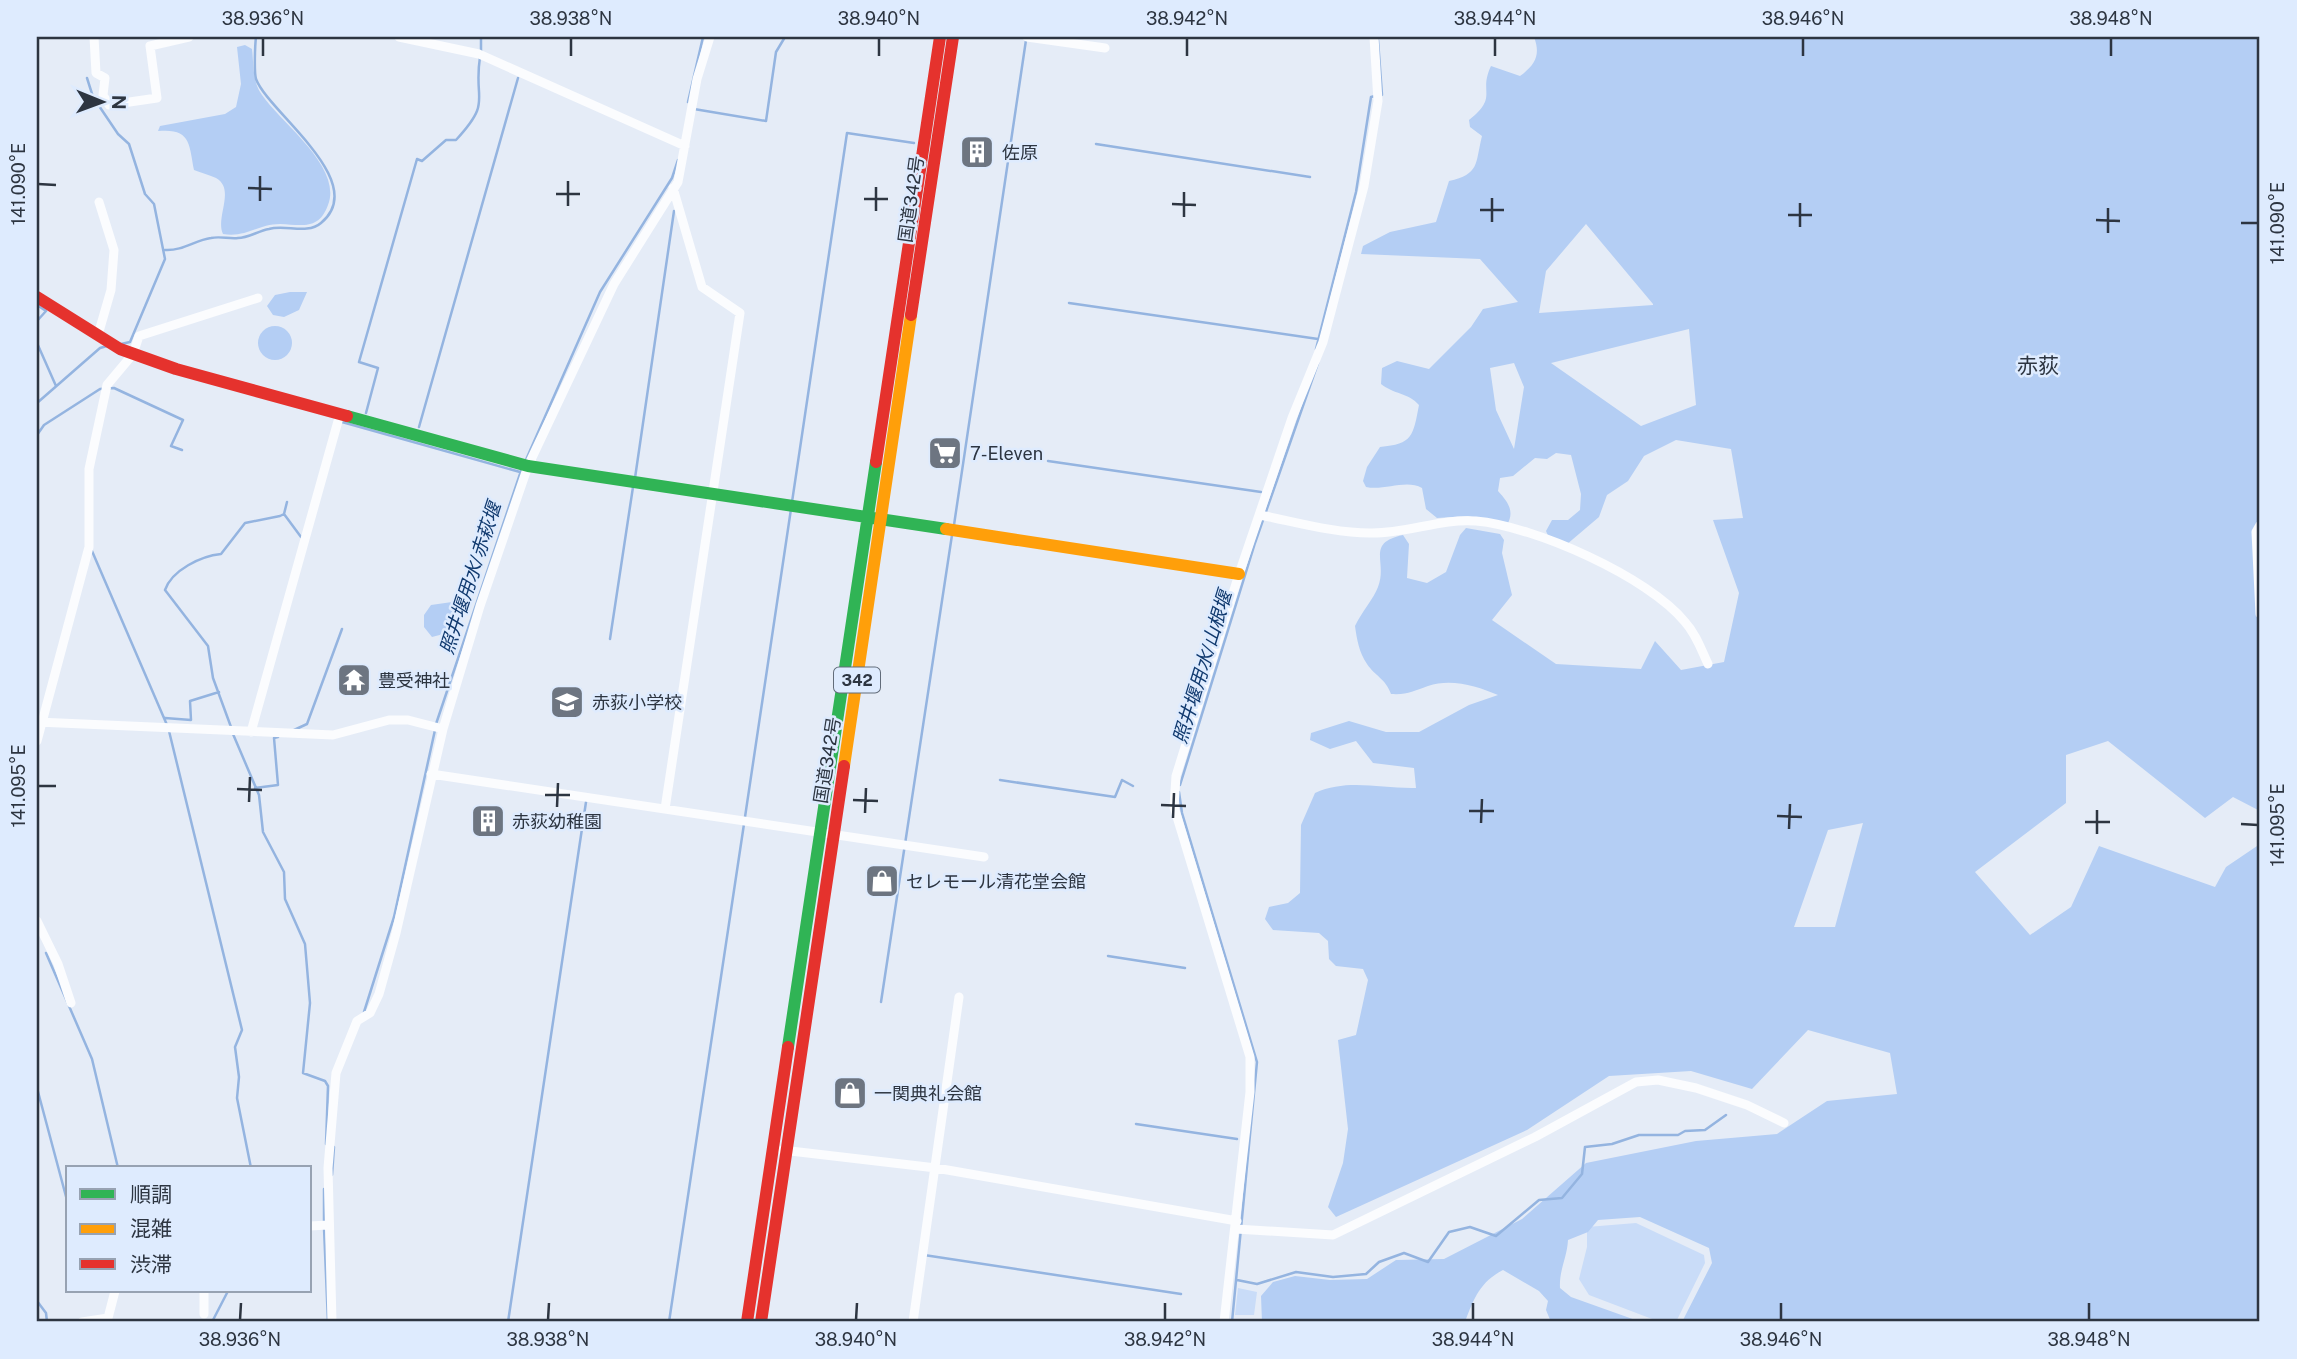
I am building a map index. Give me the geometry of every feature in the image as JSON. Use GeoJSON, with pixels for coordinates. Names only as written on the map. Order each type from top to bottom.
{"type":"FeatureCollection","features":[{"type":"Feature","properties":{"kind":"main road","name":"国道342号"},"geometry":{"type":"LineString","coordinates":[[827,833],[867,518],[940,37]]}},
{"type":"Feature","properties":{"kind":"main road","name":"国道342号"},"geometry":{"type":"LineString","coordinates":[[747,1322],[779,1150],[827,833],[881,521],[953,37]]}},
{"type":"Feature","properties":{"kind":"main road"},"geometry":{"type":"LineString","coordinates":[[37,296],[133,354],[176,369],[528,466],[1238,574]]}},
{"type":"Feature","properties":{"kind":"main road","name":"国道342号"},"geometry":{"type":"LineString","coordinates":[[761,1322],[779,1150]]}},
{"type":"Feature","properties":{"kind":"street"},"geometry":{"type":"LineString","coordinates":[[94,37],[96,73],[105,78],[103,95],[109,105],[157,98],[150,46],[189,37]]}},
{"type":"Feature","properties":{"kind":"street"},"geometry":{"type":"LineString","coordinates":[[399,37],[491,59],[685,146]]}},
{"type":"Feature","properties":{"kind":"street"},"geometry":{"type":"LineString","coordinates":[[332,1322],[328,1168],[336,1073],[357,1021],[370,1013],[379,993],[396,933],[443,729],[480,606],[528,466],[614,285],[673,188],[683,163],[697,79],[710,37]]}},
{"type":"Feature","properties":{"kind":"street"},"geometry":{"type":"LineString","coordinates":[[1027,37],[1105,48]]}},
{"type":"Feature","properties":{"kind":"street"},"geometry":{"type":"LineString","coordinates":[[1224,1322],[1237,1225],[1250,1092],[1250,1057],[1173,798],[1175,776],[1238,574],[1292,418],[1323,342],[1364,186],[1378,101],[1374,37]]}},
{"type":"Feature","properties":{"kind":"street"},"geometry":{"type":"LineString","coordinates":[[666,809],[740,313],[702,287],[673,188]]}},
{"type":"Feature","properties":{"kind":"street"},"geometry":{"type":"LineString","coordinates":[[98,335],[111,290],[114,250],[99,202]]}},
{"type":"Feature","properties":{"kind":"street"},"geometry":{"type":"LineString","coordinates":[[37,741],[39,722],[89,547],[89,469],[107,384],[133,354],[139,336],[258,298]]}},
{"type":"Feature","properties":{"kind":"street"},"geometry":{"type":"LineString","coordinates":[[251,732],[340,414]]}},
{"type":"Feature","properties":{"kind":"street"},"geometry":{"type":"LineString","coordinates":[[1260,515],[1371,533],[1457,521],[1478,522],[1536,536],[1590,558],[1668,604],[1685,621],[1708,664]]}},
{"type":"Feature","properties":{"kind":"street"},"geometry":{"type":"LineString","coordinates":[[2260,525],[2256,532],[2260,614]]}},
{"type":"Feature","properties":{"kind":"street"},"geometry":{"type":"LineString","coordinates":[[39,722],[333,735],[389,720],[408,720],[443,729]]}},
{"type":"Feature","properties":{"kind":"street"},"geometry":{"type":"LineString","coordinates":[[431,774],[984,858]]}},
{"type":"Feature","properties":{"kind":"street"},"geometry":{"type":"LineString","coordinates":[[37,921],[58,964],[71,1003]]}},
{"type":"Feature","properties":{"kind":"street"},"geometry":{"type":"LineString","coordinates":[[913,1322],[959,997]]}},
{"type":"Feature","properties":{"kind":"street"},"geometry":{"type":"LineString","coordinates":[[779,1150],[936,1168],[1275,1234],[1333,1235],[1535,1136],[1636,1082],[1658,1080],[1696,1088],[1747,1105],[1784,1123]]}},
{"type":"Feature","properties":{"kind":"street"},"geometry":{"type":"LineString","coordinates":[[312,1226],[328,1225]]}},
{"type":"Feature","properties":{"kind":"street"},"geometry":{"type":"LineString","coordinates":[[82,1322],[108,1318],[114,1292]]}},
{"type":"Feature","properties":{"kind":"street"},"geometry":{"type":"LineString","coordinates":[[204,1292],[204,1314]]}},
{"type":"Feature","properties":{"kind":"shaded area"},"geometry":{"type":"Polygon","coordinates":[[[1534,37],[2260,37],[2260,811],[2233,797],[2205,818],[2108,741],[2066,755],[2066,803],[1975,872],[2030,935],[2071,907],[2099,846],[2215,887],[2226,867],[2260,844],[2260,1322],[1682,1322],[1712,1263],[1709,1248],[1640,1217],[1598,1220],[1588,1232],[1568,1240],[1560,1288],[1571,1297],[1641,1322],[1551,1322],[1546,1310],[1548,1301],[1539,1291],[1503,1270],[1479,1292],[1465,1322],[1262,1322],[1261,1296],[1273,1282],[1295,1276],[1330,1280],[1367,1279],[1396,1260],[1444,1259],[1522,1219],[1586,1163],[1696,1141],[1777,1134],[1827,1101],[1897,1094],[1890,1053],[1808,1030],[1752,1089],[1691,1071],[1609,1076],[1527,1130],[1336,1217],[1328,1207],[1343,1163],[1348,1129],[1338,1040],[1356,1035],[1368,980],[1363,969],[1336,966],[1329,959],[1328,941],[1319,933],[1273,930],[1265,919],[1269,907],[1288,903],[1300,893],[1301,825],[1315,793],[1352,785],[1416,788],[1414,768],[1373,763],[1356,741],[1330,749],[1310,740],[1311,733],[1349,721],[1386,732],[1419,732],[1469,705],[1498,695],[1455,683],[1391,694],[1367,664],[1360,650],[1355,626],[1378,587],[1380,555],[1384,543],[1403,535],[1409,544],[1407,578],[1427,583],[1446,572],[1460,535],[1466,528],[1500,534],[1504,540],[1502,553],[1512,595],[1492,620],[1556,664],[1641,669],[1655,641],[1681,670],[1724,662],[1739,593],[1713,520],[1743,518],[1731,449],[1676,440],[1644,456],[1628,481],[1607,495],[1599,517],[1566,545],[1549,538],[1546,531],[1552,520],[1568,520],[1580,510],[1581,494],[1571,455],[1556,453],[1547,459],[1535,458],[1513,476],[1500,478],[1498,491],[1510,511],[1507,525],[1468,516],[1437,518],[1426,509],[1422,488],[1409,485],[1373,488],[1366,487],[1363,481],[1367,467],[1380,447],[1399,444],[1410,436],[1419,405],[1411,398],[1381,384],[1382,368],[1397,361],[1429,369],[1471,327],[1483,309],[1518,302],[1480,259],[1361,254],[1363,246],[1390,232],[1436,222],[1449,181],[1466,175],[1477,161],[1482,136],[1470,127],[1469,120],[1486,99],[1486,82],[1491,66],[1520,76],[1529,68],[1537,54],[1534,37]],[[1586,224],[1546,271],[1539,313],[1653,305],[1586,224]],[[1689,329],[1551,363],[1641,426],[1696,405],[1689,329]],[[1514,363],[1490,368],[1496,410],[1514,449],[1524,387],[1514,363]],[[1863,823],[1828,830],[1794,927],[1835,927],[1863,823]]]}},
{"type":"Feature","properties":{"kind":"shaded area"},"geometry":{"type":"Polygon","coordinates":[[[245,45],[252,49],[259,90],[319,161],[327,176],[330,191],[328,205],[320,219],[315,222],[303,225],[272,225],[231,235],[223,234],[221,227],[225,196],[222,183],[194,170],[189,145],[183,135],[158,131],[160,126],[225,114],[236,107],[241,84],[237,47],[245,45]]]}},
{"type":"Feature","properties":{"kind":"shaded area"},"geometry":{"type":"Polygon","coordinates":[[[307,292],[299,310],[284,317],[273,315],[267,306],[275,295],[307,292]]]}},
{"type":"Feature","properties":{"kind":"shaded area"},"geometry":{"type":"Polygon","coordinates":[[[275,326],[287,331],[292,343],[287,355],[275,360],[263,355],[258,343],[263,331],[275,326]]]}},
{"type":"Feature","properties":{"kind":"shaded area"},"geometry":{"type":"Polygon","coordinates":[[[464,602],[460,624],[451,632],[432,637],[424,627],[424,615],[431,605],[464,602]]]}},
{"type":"Feature","properties":{"kind":"shaded area"},"geometry":{"type":"Polygon","coordinates":[[[1636,1223],[1704,1255],[1705,1263],[1676,1322],[1660,1322],[1589,1295],[1579,1279],[1587,1247],[1587,1227],[1636,1223]]]}},
{"type":"Feature","properties":{"kind":"shaded area"},"geometry":{"type":"Polygon","coordinates":[[[1238,1288],[1257,1292],[1254,1315],[1235,1315],[1238,1288]]]}},
{"type":"Feature","properties":{"kind":"waterway"},"geometry":{"type":"LineString","coordinates":[[165,250],[178,249],[211,238],[242,238],[275,228],[309,228],[321,223],[333,206],[334,188],[326,168],[264,93],[256,79],[256,37]]}},
{"type":"Feature","properties":{"kind":"waterway"},"geometry":{"type":"LineString","coordinates":[[481,37],[481,51]]}},
{"type":"Feature","properties":{"kind":"waterway","name":"照井堰用水/赤萩堰"},"geometry":{"type":"LineString","coordinates":[[688,102],[703,37]]}},
{"type":"Feature","properties":{"kind":"waterway"},"geometry":{"type":"LineString","coordinates":[[694,109],[766,121],[776,52],[785,37]]}},
{"type":"Feature","properties":{"kind":"waterway"},"geometry":{"type":"LineString","coordinates":[[954,525],[1026,40]]}},
{"type":"Feature","properties":{"kind":"waterway","name":"照井堰用水/山根堰"},"geometry":{"type":"LineString","coordinates":[[1378,40],[1382,95]]}},
{"type":"Feature","properties":{"kind":"waterway"},"geometry":{"type":"LineString","coordinates":[[366,413],[378,368],[359,362],[417,159],[422,161],[446,140],[456,140],[474,116],[479,100],[480,57]]}},
{"type":"Feature","properties":{"kind":"waterway"},"geometry":{"type":"LineString","coordinates":[[87,78],[93,97],[118,134],[129,144],[145,194],[154,204],[165,259],[130,342],[121,344]]}},
{"type":"Feature","properties":{"kind":"waterway"},"geometry":{"type":"LineString","coordinates":[[419,427],[518,78]]}},
{"type":"Feature","properties":{"kind":"waterway","name":"照井堰用水/山根堰"},"geometry":{"type":"LineString","coordinates":[[1316,349],[1356,192],[1371,97],[1375,96]]}},
{"type":"Feature","properties":{"kind":"waterway"},"geometry":{"type":"LineString","coordinates":[[792,502],[847,133],[914,143]]}},
{"type":"Feature","properties":{"kind":"waterway"},"geometry":{"type":"LineString","coordinates":[[1096,144],[1310,177]]}},
{"type":"Feature","properties":{"kind":"waterway","name":"照井堰用水/赤萩堰"},"geometry":{"type":"LineString","coordinates":[[525,462],[600,292],[672,178],[678,160]]}},
{"type":"Feature","properties":{"kind":"waterway"},"geometry":{"type":"LineString","coordinates":[[635,478],[674,211]]}},
{"type":"Feature","properties":{"kind":"waterway"},"geometry":{"type":"LineString","coordinates":[[1069,303],[1318,339]]}},
{"type":"Feature","properties":{"kind":"waterway"},"geometry":{"type":"LineString","coordinates":[[37,305],[46,311],[37,321]]}},
{"type":"Feature","properties":{"kind":"waterway"},"geometry":{"type":"LineString","coordinates":[[37,343],[56,386]]}},
{"type":"Feature","properties":{"kind":"waterway"},"geometry":{"type":"LineString","coordinates":[[37,403],[100,348],[107,346]]}},
{"type":"Feature","properties":{"kind":"waterway","name":"照井堰用水/山根堰"},"geometry":{"type":"LineString","coordinates":[[1180,785],[1255,543],[1318,363]]}},
{"type":"Feature","properties":{"kind":"waterway"},"geometry":{"type":"LineString","coordinates":[[37,435],[44,425],[100,389],[114,388],[183,420],[171,446],[182,450]]}},
{"type":"Feature","properties":{"kind":"waterway"},"geometry":{"type":"LineString","coordinates":[[342,422],[520,472]]}},
{"type":"Feature","properties":{"kind":"waterway"},"geometry":{"type":"LineString","coordinates":[[1048,461],[1261,492]]}},
{"type":"Feature","properties":{"kind":"waterway","name":"照井堰用水/赤萩堰"},"geometry":{"type":"LineString","coordinates":[[436,724],[522,468]]}},
{"type":"Feature","properties":{"kind":"waterway"},"geometry":{"type":"LineString","coordinates":[[610,639],[633,487]]}},
{"type":"Feature","properties":{"kind":"waterway"},"geometry":{"type":"LineString","coordinates":[[231,727],[213,678],[208,646],[165,590],[174,576],[188,565],[221,554],[245,523],[284,514],[287,502]]}},
{"type":"Feature","properties":{"kind":"waterway"},"geometry":{"type":"LineString","coordinates":[[745,817],[791,509]]}},
{"type":"Feature","properties":{"kind":"waterway"},"geometry":{"type":"LineString","coordinates":[[284,514],[301,537]]}},
{"type":"Feature","properties":{"kind":"waterway"},"geometry":{"type":"LineString","coordinates":[[881,1002],[952,535]]}},
{"type":"Feature","properties":{"kind":"waterway"},"geometry":{"type":"LineString","coordinates":[[92,551],[167,725]]}},
{"type":"Feature","properties":{"kind":"waterway"},"geometry":{"type":"LineString","coordinates":[[294,730],[307,724],[342,629]]}},
{"type":"Feature","properties":{"kind":"waterway"},"geometry":{"type":"LineString","coordinates":[[165,718],[191,720],[190,701],[219,692]]}},
{"type":"Feature","properties":{"kind":"waterway","name":"照井堰用水/赤萩堰"},"geometry":{"type":"LineString","coordinates":[[364,1012],[394,917],[435,730]]}},
{"type":"Feature","properties":{"kind":"waterway"},"geometry":{"type":"LineString","coordinates":[[169,731],[242,1030],[235,1047],[239,1077],[237,1098],[251,1166]]}},
{"type":"Feature","properties":{"kind":"waterway"},"geometry":{"type":"LineString","coordinates":[[233,734],[259,795],[263,832],[284,872],[285,899],[305,944],[310,1003],[303,1073],[325,1081],[328,1086],[326,1144]]}},
{"type":"Feature","properties":{"kind":"waterway"},"geometry":{"type":"LineString","coordinates":[[255,788],[278,785],[274,738],[278,737]]}},
{"type":"Feature","properties":{"kind":"waterway"},"geometry":{"type":"LineString","coordinates":[[1000,780],[1115,797],[1122,780],[1133,786]]}},
{"type":"Feature","properties":{"kind":"waterway","name":"照井堰用水/山根堰"},"geometry":{"type":"LineString","coordinates":[[1179,792],[1182,813],[1257,1062],[1232,1322]]}},
{"type":"Feature","properties":{"kind":"waterway"},"geometry":{"type":"LineString","coordinates":[[508,1322],[586,802]]}},
{"type":"Feature","properties":{"kind":"waterway"},"geometry":{"type":"LineString","coordinates":[[669,1322],[744,824]]}},
{"type":"Feature","properties":{"kind":"waterway"},"geometry":{"type":"LineString","coordinates":[[46,953],[92,1059],[118,1166]]}},
{"type":"Feature","properties":{"kind":"waterway"},"geometry":{"type":"LineString","coordinates":[[1108,956],[1185,968]]}},
{"type":"Feature","properties":{"kind":"waterway"},"geometry":{"type":"LineString","coordinates":[[37,1088],[66,1197]]}},
{"type":"Feature","properties":{"kind":"waterway"},"geometry":{"type":"LineString","coordinates":[[1237,1280],[1257,1284],[1296,1272],[1333,1277],[1366,1274],[1379,1262],[1404,1253],[1428,1262],[1449,1232],[1470,1227],[1496,1236],[1539,1200],[1562,1198],[1582,1174],[1585,1147],[1612,1144],[1639,1135],[1678,1135],[1685,1131],[1705,1130],[1726,1115]]}},
{"type":"Feature","properties":{"kind":"waterway"},"geometry":{"type":"LineString","coordinates":[[1136,1124],[1237,1139]]}},
{"type":"Feature","properties":{"kind":"waterway","name":"照井堰用水/赤萩堰"},"geometry":{"type":"LineString","coordinates":[[332,1175],[334,1147]]}},
{"type":"Feature","properties":{"kind":"waterway"},"geometry":{"type":"LineString","coordinates":[[324,1189],[324,1221]]}},
{"type":"Feature","properties":{"kind":"waterway"},"geometry":{"type":"LineString","coordinates":[[324,1228],[328,1322]]}},
{"type":"Feature","properties":{"kind":"waterway"},"geometry":{"type":"LineString","coordinates":[[924,1255],[1181,1294]]}},
{"type":"Feature","properties":{"kind":"waterway"},"geometry":{"type":"LineString","coordinates":[[212,1322],[227,1292]]}},
{"type":"Feature","properties":{"kind":"waterway"},"geometry":{"type":"LineString","coordinates":[[37,1301],[46,1313],[47,1322]]}},
{"type":"Feature","properties":{"kind":"traffic: fast"},"geometry":{"type":"LineString","coordinates":[[347,416],[528,466],[946,529]]}},
{"type":"Feature","properties":{"kind":"traffic: fast"},"geometry":{"type":"LineString","coordinates":[[788,1047],[876,462]]}},
{"type":"Feature","properties":{"kind":"traffic: slow"},"geometry":{"type":"LineString","coordinates":[[844,766],[911,315]]}},
{"type":"Feature","properties":{"kind":"traffic: slow"},"geometry":{"type":"LineString","coordinates":[[946,529],[1239,574]]}},
{"type":"Feature","properties":{"kind":"traffic: jam"},"geometry":{"type":"LineString","coordinates":[[876,462],[940,37]]}},
{"type":"Feature","properties":{"kind":"traffic: jam"},"geometry":{"type":"LineString","coordinates":[[911,315],[953,37]]}},
{"type":"Feature","properties":{"kind":"traffic: jam"},"geometry":{"type":"LineString","coordinates":[[37,297],[120,349],[176,369],[347,416]]}},
{"type":"Feature","properties":{"kind":"traffic: jam"},"geometry":{"type":"LineString","coordinates":[[761,1322],[844,766]]}},
{"type":"Feature","properties":{"kind":"traffic: jam"},"geometry":{"type":"LineString","coordinates":[[747,1322],[788,1047]]}},
{"type":"Feature","properties":{"kind":"place","name":"佐原"},"geometry":{"type":"Point","coordinates":[977,152]}},
{"type":"Feature","properties":{"kind":"place","name":"7-Eleven"},"geometry":{"type":"Point","coordinates":[945,453]}},
{"type":"Feature","properties":{"kind":"place","name":"豊受神社"},"geometry":{"type":"Point","coordinates":[354,680]}},
{"type":"Feature","properties":{"kind":"place","name":"赤荻小学校"},"geometry":{"type":"Point","coordinates":[567,702]}},
{"type":"Feature","properties":{"kind":"place","name":"赤荻幼稚園"},"geometry":{"type":"Point","coordinates":[488,821]}},
{"type":"Feature","properties":{"kind":"place","name":"セレモール清花堂会館"},"geometry":{"type":"Point","coordinates":[882,881]}},
{"type":"Feature","properties":{"kind":"place","name":"一関典礼会館"},"geometry":{"type":"Point","coordinates":[850,1093]}},
{"type":"Feature","properties":{"kind":"district","name":"赤荻"},"geometry":{"type":"Point","coordinates":[2038,365]}}]}
